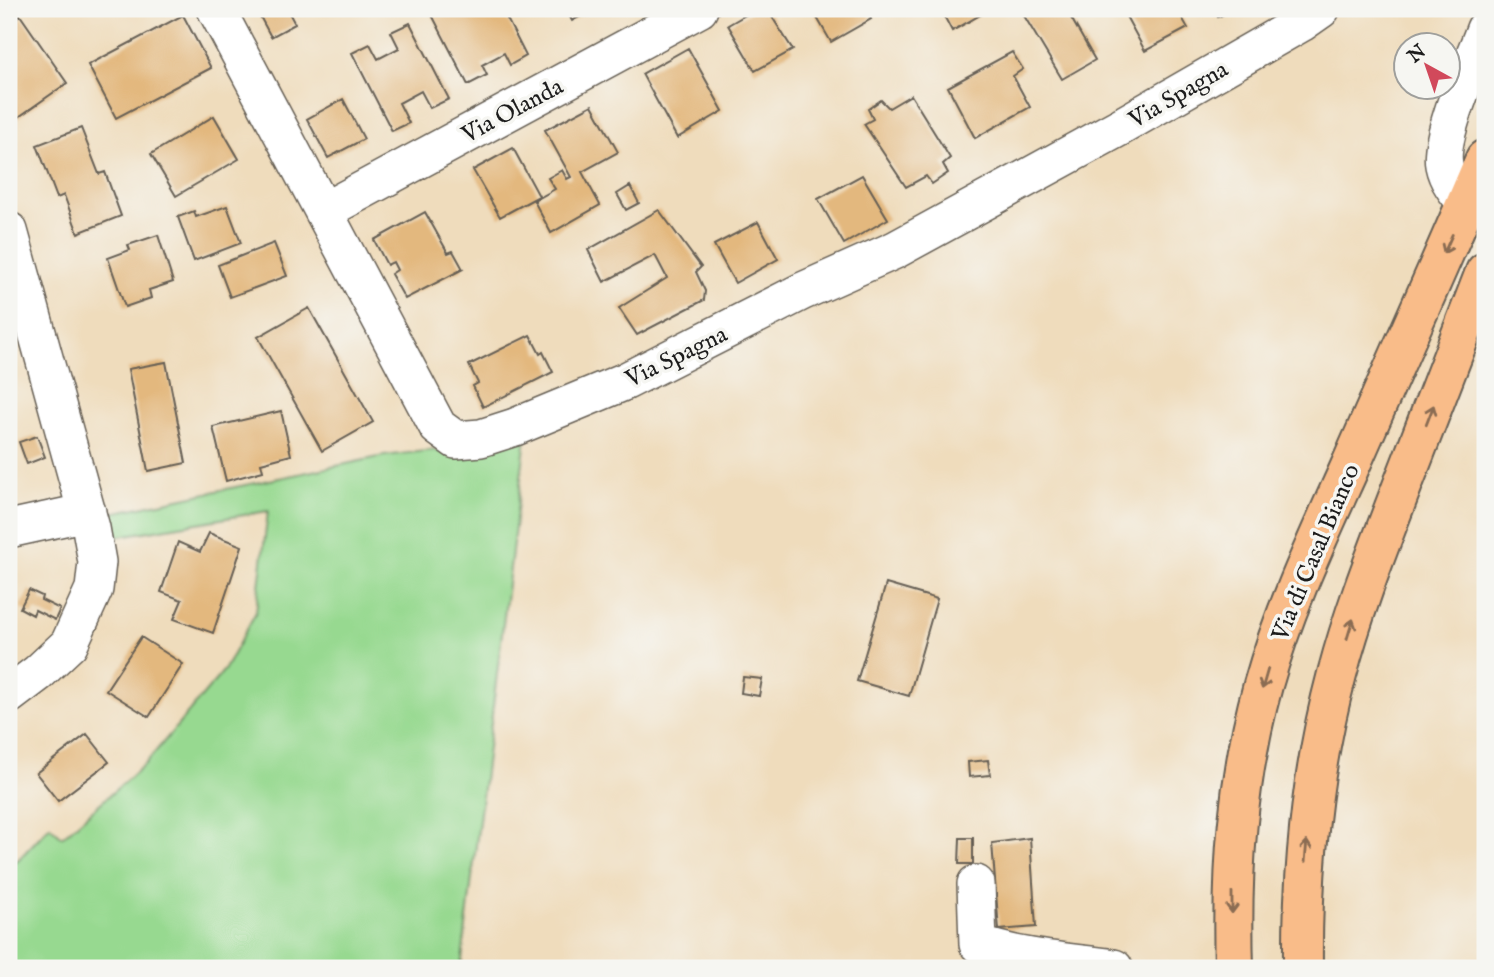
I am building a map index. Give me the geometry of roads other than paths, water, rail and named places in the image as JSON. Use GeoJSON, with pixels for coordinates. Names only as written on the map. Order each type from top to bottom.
{"type":"FeatureCollection","features":[{"type":"Feature","properties":{"kind":"main road","name":"Via di Casal Bianco"},"geometry":{"type":"LineString","coordinates":[[1234,968],[1232,885],[1237,820],[1249,746],[1269,665],[1301,578],[1485,159]]}},
{"type":"Feature","properties":{"kind":"main road"},"geometry":{"type":"LineString","coordinates":[[1303,968],[1307,833],[1320,752],[1337,673],[1364,587],[1485,272]]}},
{"type":"Feature","properties":{"kind":"street","name":"Via Spagna"},"geometry":{"type":"LineString","coordinates":[[216,9],[438,427],[456,440],[481,438],[626,382],[803,291],[895,250],[1121,127],[1321,9]]}},
{"type":"Feature","properties":{"kind":"street","name":"Via Olanda"},"geometry":{"type":"LineString","coordinates":[[324,211],[699,9]]}},
{"type":"Feature","properties":{"kind":"street"},"geometry":{"type":"LineString","coordinates":[[1466,204],[1449,178],[1444,150],[1453,116],[1485,29]]}},
{"type":"Feature","properties":{"kind":"street"},"geometry":{"type":"LineString","coordinates":[[9,231],[87,512],[97,562],[94,589],[69,644],[9,695]]}},
{"type":"Feature","properties":{"kind":"street"},"geometry":{"type":"LineString","coordinates":[[9,529],[87,512]]}},
{"type":"Feature","properties":{"kind":"street"},"geometry":{"type":"LineString","coordinates":[[976,884],[978,944],[1045,959],[1114,968]]}}]}
